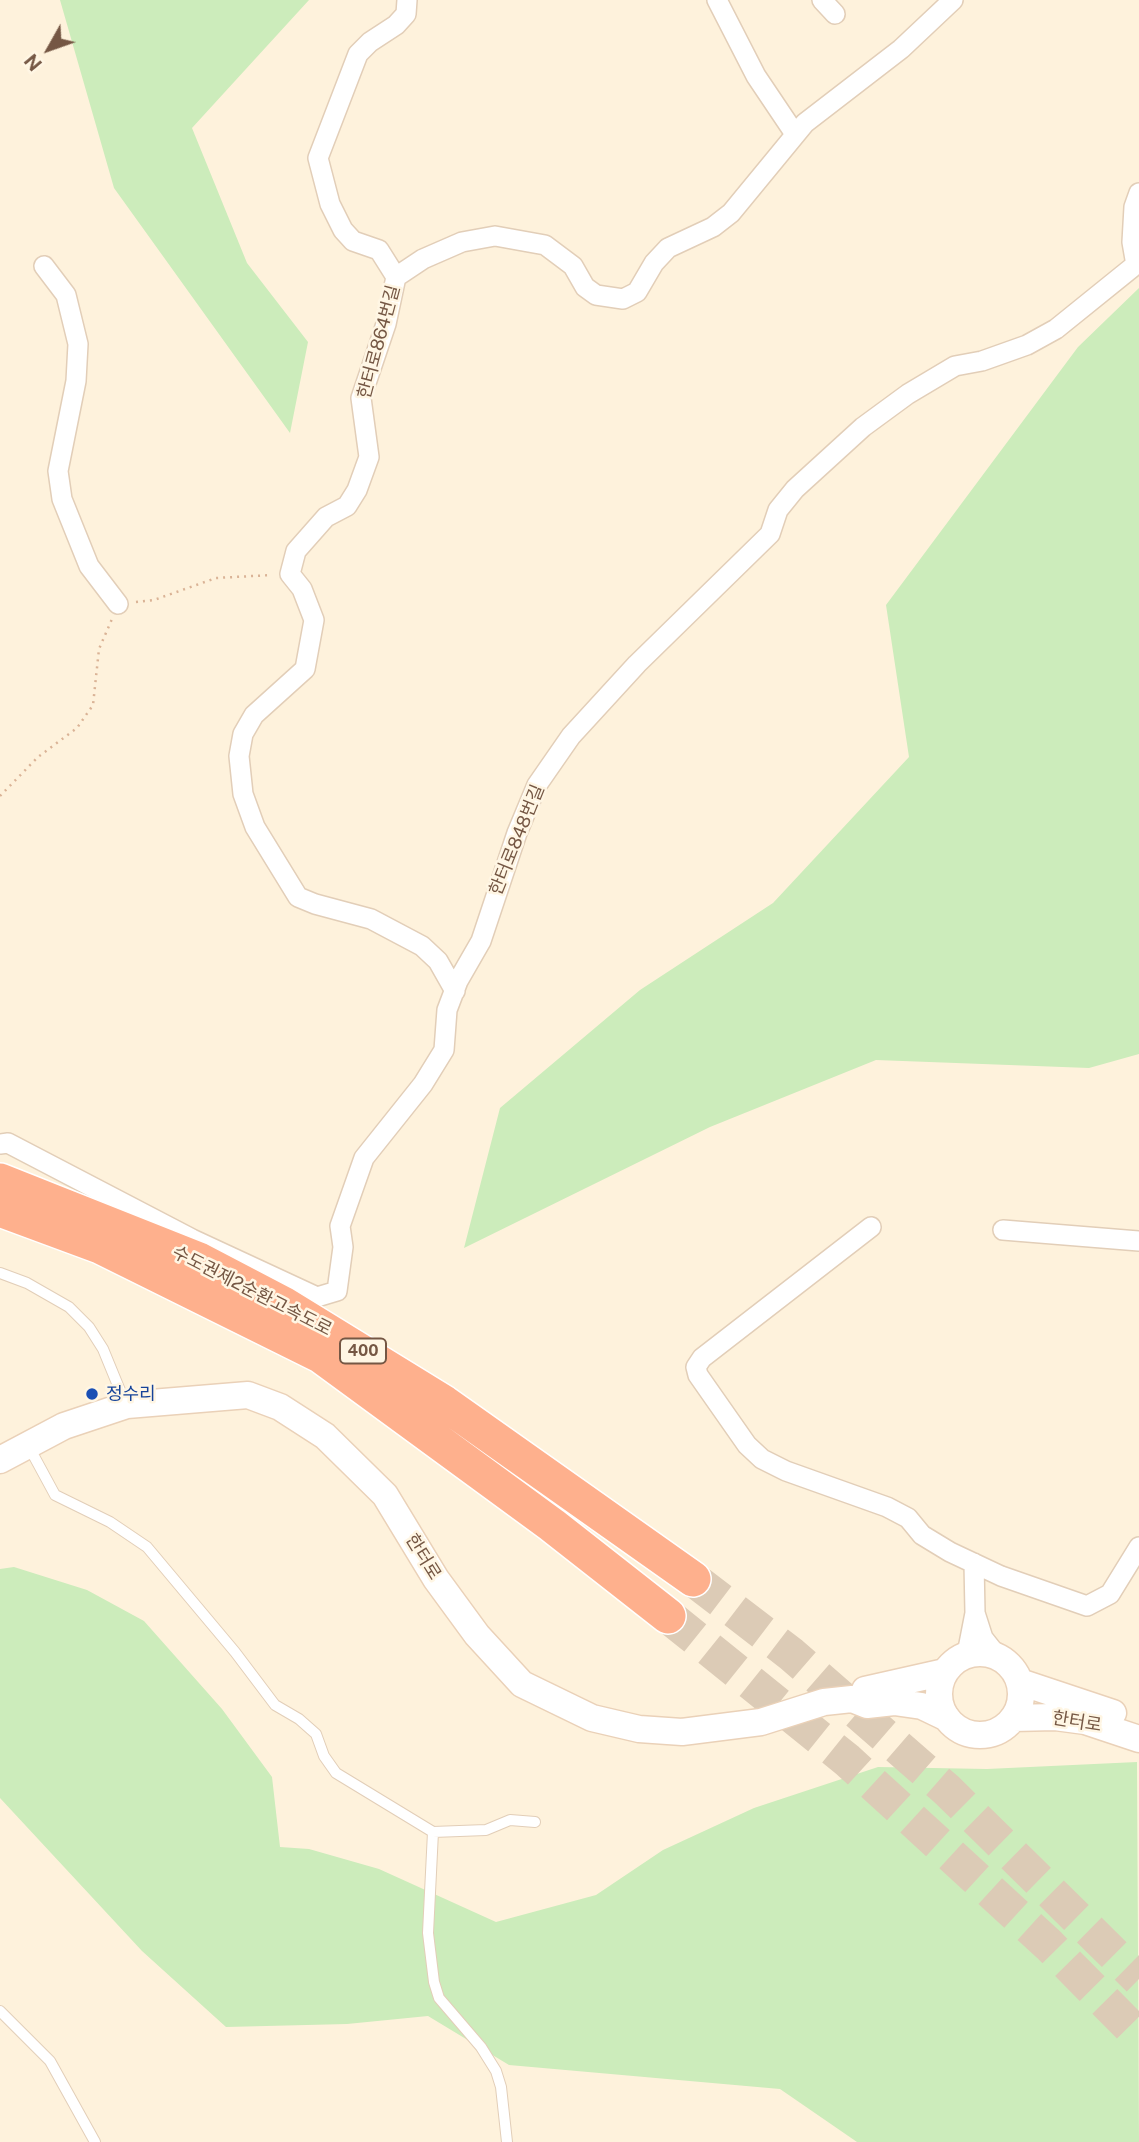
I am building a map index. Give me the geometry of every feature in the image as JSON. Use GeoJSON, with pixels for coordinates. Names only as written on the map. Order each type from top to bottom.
{"type":"FeatureCollection","features":[{"type":"Feature","properties":{"kind":"highway","name":"수도권제2순환고속도로"},"geometry":{"type":"LineString","coordinates":[[0,1181],[199,1260],[283,1304],[444,1403],[693,1579]]}},
{"type":"Feature","properties":{"kind":"highway","name":"수도권제2순환고속도로"},"geometry":{"type":"LineString","coordinates":[[0,1209],[100,1247],[320,1355],[552,1525],[668,1616]]}},
{"type":"Feature","properties":{"kind":"main road","name":"한터로"},"geometry":{"type":"LineString","coordinates":[[0,1460],[29,1447],[64,1426],[127,1405],[248,1395],[280,1406],[325,1436],[385,1495],[436,1578],[477,1635],[522,1684],[592,1718],[639,1729],[682,1732],[761,1722],[824,1702],[852,1699],[867,1705],[894,1702],[922,1706],[947,1718]]}},
{"type":"Feature","properties":{"kind":"main road"},"geometry":{"type":"LineString","coordinates":[[980,1652],[998,1657],[1014,1670],[1020,1682],[1019,1707],[1013,1718],[993,1733],[980,1735],[956,1727],[947,1718],[939,1694],[945,1672],[956,1660],[967,1654],[980,1652]]}},
{"type":"Feature","properties":{"kind":"main road","name":"한터로"},"geometry":{"type":"LineString","coordinates":[[852,1699],[864,1690],[945,1672]]}},
{"type":"Feature","properties":{"kind":"main road","name":"한터로"},"geometry":{"type":"LineString","coordinates":[[1020,1682],[1122,1716],[1139,1727]]}},
{"type":"Feature","properties":{"kind":"main road","name":"한터로"},"geometry":{"type":"LineString","coordinates":[[1013,1718],[1055,1717],[1085,1721],[1139,1739]]}},
{"type":"Feature","properties":{"kind":"street","name":"한터로864번길"},"geometry":{"type":"LineString","coordinates":[[290,574],[296,551],[309,533],[326,517],[346,506],[357,490],[369,457],[361,398],[386,324],[396,277],[379,250],[353,241],[342,230],[327,195],[318,158],[358,54],[406,14],[407,0]]}},
{"type":"Feature","properties":{"kind":"street"},"geometry":{"type":"LineString","coordinates":[[718,0],[756,76],[795,134]]}},
{"type":"Feature","properties":{"kind":"street"},"geometry":{"type":"LineString","coordinates":[[396,277],[423,259],[462,242],[495,236],[545,245],[573,267],[585,287],[596,295],[623,299],[637,292],[654,263],[668,248],[713,227],[731,214],[804,123],[901,49],[953,0]]}},
{"type":"Feature","properties":{"kind":"street"},"geometry":{"type":"LineString","coordinates":[[1138,263],[1132,242],[1134,207],[1139,193]]}},
{"type":"Feature","properties":{"kind":"street","name":"한터로848번길"},"geometry":{"type":"LineString","coordinates":[[0,1144],[8,1143],[192,1239],[317,1297],[337,1292],[343,1247],[340,1226],[352,1184],[364,1158],[423,1084],[444,1050],[447,1010],[454,991],[481,942],[499,880],[537,785],[571,736],[628,674],[770,534],[778,510],[794,489],[863,427],[908,394],[955,366],[982,361],[1027,345],[1056,329],[1138,263]]}},
{"type":"Feature","properties":{"kind":"street"},"geometry":{"type":"LineString","coordinates":[[44,266],[66,295],[78,344],[76,381],[58,471],[62,499],[89,566],[118,604]]}},
{"type":"Feature","properties":{"kind":"street"},"geometry":{"type":"LineString","coordinates":[[290,574],[302,589],[314,620],[305,669],[254,715],[243,734],[239,756],[243,794],[255,827],[298,897],[371,919],[422,946],[438,961],[454,991]]}},
{"type":"Feature","properties":{"kind":"street"},"geometry":{"type":"LineString","coordinates":[[871,1227],[702,1358],[696,1367],[698,1376],[730,1425],[762,1459],[786,1471],[887,1507],[908,1518],[933,1543],[974,1563],[1087,1606],[1110,1594],[1139,1547]]}},
{"type":"Feature","properties":{"kind":"street"},"geometry":{"type":"LineString","coordinates":[[1003,1230],[1139,1241]]}},
{"type":"Feature","properties":{"kind":"street"},"geometry":{"type":"LineString","coordinates":[[967,1654],[975,1613],[974,1563]]}},
{"type":"Feature","properties":{"kind":"street"},"geometry":{"type":"LineString","coordinates":[[975,1613],[983,1638],[998,1657]]}},
{"type":"Feature","properties":{"kind":"lane"},"geometry":{"type":"LineString","coordinates":[[0,1273],[27,1283],[69,1307],[89,1327],[103,1349],[127,1405]]}},
{"type":"Feature","properties":{"kind":"lane"},"geometry":{"type":"LineString","coordinates":[[29,1447],[54,1495],[110,1522],[147,1547],[235,1652],[275,1705],[299,1719],[316,1734],[324,1756],[336,1773],[433,1832],[485,1830],[510,1820],[535,1822]]}},
{"type":"Feature","properties":{"kind":"lane"},"geometry":{"type":"LineString","coordinates":[[433,1832],[428,1933],[434,1982],[439,1998],[481,2047],[496,2071],[501,2087],[507,2142]]}},
{"type":"Feature","properties":{"kind":"lane"},"geometry":{"type":"LineString","coordinates":[[0,2011],[50,2061],[95,2142]]}},
{"type":"Feature","properties":{"kind":"path"},"geometry":{"type":"LineString","coordinates":[[0,796],[38,757],[77,728],[93,705],[99,649],[118,604],[154,600],[216,578],[290,574]]}},
{"type":"Feature","properties":{"kind":"green space"},"geometry":{"type":"Polygon","coordinates":[[[60,0],[309,0],[192,128],[247,263],[308,342],[290,433],[114,188],[60,0]]]}},
{"type":"Feature","properties":{"kind":"green space"},"geometry":{"type":"Polygon","coordinates":[[[1139,288],[1139,1054],[1089,1068],[876,1060],[710,1127],[464,1248],[500,1108],[640,990],[773,903],[909,757],[886,605],[1078,347],[1139,288]]]}},
{"type":"Feature","properties":{"kind":"green space"},"geometry":{"type":"Polygon","coordinates":[[[14,1567],[87,1590],[144,1621],[222,1709],[272,1777],[280,1847],[309,1849],[379,1869],[496,1922],[596,1895],[663,1850],[754,1808],[878,1767],[987,1769],[1137,1762],[1139,2142],[857,2142],[780,2089],[509,2065],[428,2016],[347,2024],[226,2027],[142,1951],[0,1798],[0,1569],[14,1567]]]}},
{"type":"Feature","properties":{"kind":"tunnel"},"geometry":{"type":"LineString","coordinates":[[693,1579],[791,1654],[947,1790],[1139,1979]]}},
{"type":"Feature","properties":{"kind":"tunnel"},"geometry":{"type":"LineString","coordinates":[[668,1616],[847,1760],[1049,1945],[1139,2036]]}},
{"type":"Feature","properties":{"kind":"place","name":"정수리"},"geometry":{"type":"Point","coordinates":[92,1394]}}]}
